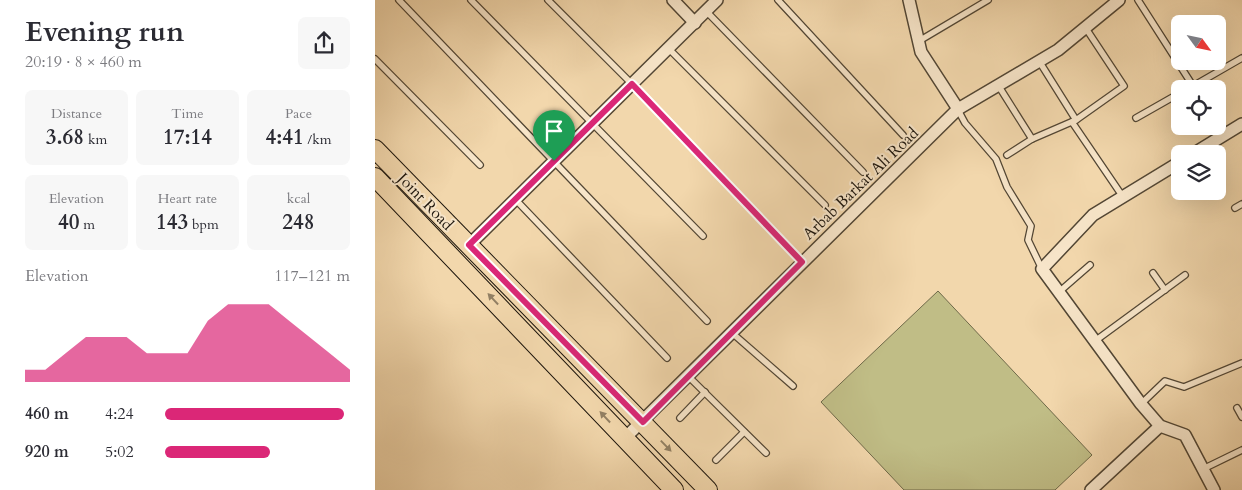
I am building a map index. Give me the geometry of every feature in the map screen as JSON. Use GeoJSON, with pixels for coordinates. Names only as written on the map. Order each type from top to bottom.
{"type":"FeatureCollection","features":[{"type":"Feature","properties":{"kind":"main road","name":"Joint Road"},"geometry":{"type":"LineString","coordinates":[[375,149],[708,490]]}},
{"type":"Feature","properties":{"kind":"main road","name":"Joint Road"},"geometry":{"type":"LineString","coordinates":[[375,177],[675,490]]}},
{"type":"Feature","properties":{"kind":"street"},"geometry":{"type":"LineString","coordinates":[[673,0],[695,23]]}},
{"type":"Feature","properties":{"kind":"street"},"geometry":{"type":"LineString","coordinates":[[469,245],[717,0]]}},
{"type":"Feature","properties":{"kind":"street"},"geometry":{"type":"LineString","coordinates":[[909,0],[921,52],[958,109]]}},
{"type":"Feature","properties":{"kind":"street","name":"Arbab Barkat Ali Road"},"geometry":{"type":"LineString","coordinates":[[625,438],[958,109],[1058,50],[1119,0]]}},
{"type":"Feature","properties":{"kind":"street"},"geometry":{"type":"LineString","coordinates":[[1208,145],[1242,124]]}},
{"type":"Feature","properties":{"kind":"street"},"geometry":{"type":"LineString","coordinates":[[1171,168],[1093,215],[1042,269],[1141,404],[1160,426],[1185,435],[1214,490]]}},
{"type":"Feature","properties":{"kind":"street"},"geometry":{"type":"LineString","coordinates":[[1095,488],[1160,426]]}},
{"type":"Feature","properties":{"kind":"lane"},"geometry":{"type":"LineString","coordinates":[[399,0],[707,321]]}},
{"type":"Feature","properties":{"kind":"lane"},"geometry":{"type":"LineString","coordinates":[[471,0],[703,236]]}},
{"type":"Feature","properties":{"kind":"lane"},"geometry":{"type":"LineString","coordinates":[[548,0],[632,84],[802,262]]}},
{"type":"Feature","properties":{"kind":"lane"},"geometry":{"type":"LineString","coordinates":[[778,0],[903,135]]}},
{"type":"Feature","properties":{"kind":"lane"},"geometry":{"type":"LineString","coordinates":[[919,41],[989,0]]}},
{"type":"Feature","properties":{"kind":"lane"},"geometry":{"type":"LineString","coordinates":[[1138,0],[1186,80]]}},
{"type":"Feature","properties":{"kind":"lane"},"geometry":{"type":"LineString","coordinates":[[706,11],[863,172]]}},
{"type":"Feature","properties":{"kind":"lane"},"geometry":{"type":"LineString","coordinates":[[1007,155],[1032,139],[1074,121],[1124,86],[1085,27]]}},
{"type":"Feature","properties":{"kind":"lane"},"geometry":{"type":"LineString","coordinates":[[668,48],[825,205]]}},
{"type":"Feature","properties":{"kind":"lane"},"geometry":{"type":"LineString","coordinates":[[1203,80],[1242,58]]}},
{"type":"Feature","properties":{"kind":"lane"},"geometry":{"type":"LineString","coordinates":[[375,59],[480,165]]}},
{"type":"Feature","properties":{"kind":"lane"},"geometry":{"type":"LineString","coordinates":[[1039,61],[1074,121],[1123,197]]}},
{"type":"Feature","properties":{"kind":"lane"},"geometry":{"type":"LineString","coordinates":[[998,85],[1032,139]]}},
{"type":"Feature","properties":{"kind":"lane"},"geometry":{"type":"LineString","coordinates":[[1136,118],[1171,98]]}},
{"type":"Feature","properties":{"kind":"lane"},"geometry":{"type":"LineString","coordinates":[[958,109],[965,123],[996,159],[1007,187],[1031,226],[1028,240],[1042,269]]}},
{"type":"Feature","properties":{"kind":"lane"},"geometry":{"type":"LineString","coordinates":[[515,199],[667,358]]}},
{"type":"Feature","properties":{"kind":"lane"},"geometry":{"type":"LineString","coordinates":[[1235,208],[1242,204]]}},
{"type":"Feature","properties":{"kind":"lane"},"geometry":{"type":"LineString","coordinates":[[1059,292],[1090,265]]}},
{"type":"Feature","properties":{"kind":"lane"},"geometry":{"type":"LineString","coordinates":[[1153,273],[1165,290]]}},
{"type":"Feature","properties":{"kind":"lane"},"geometry":{"type":"LineString","coordinates":[[1095,341],[1185,275]]}},
{"type":"Feature","properties":{"kind":"lane"},"geometry":{"type":"LineString","coordinates":[[731,332],[793,386]]}},
{"type":"Feature","properties":{"kind":"lane"},"geometry":{"type":"LineString","coordinates":[[1141,404],[1165,381],[1184,387],[1242,363]]}},
{"type":"Feature","properties":{"kind":"lane"},"geometry":{"type":"LineString","coordinates":[[687,375],[766,453]]}},
{"type":"Feature","properties":{"kind":"lane"},"geometry":{"type":"LineString","coordinates":[[680,418],[705,392]]}},
{"type":"Feature","properties":{"kind":"lane"},"geometry":{"type":"LineString","coordinates":[[1237,408],[1242,417]]}},
{"type":"Feature","properties":{"kind":"lane"},"geometry":{"type":"LineString","coordinates":[[717,460],[745,432]]}},
{"type":"Feature","properties":{"kind":"lane"},"geometry":{"type":"LineString","coordinates":[[1203,469],[1242,450]]}},
{"type":"Feature","properties":{"kind":"shaded area"},"geometry":{"type":"Polygon","coordinates":[[[938,291],[1092,455],[1055,490],[904,490],[821,402],[938,291]]]}},
{"type":"Feature","properties":{"kind":"route"},"geometry":{"type":"LineString","coordinates":[[632,84],[802,262],[687,375],[643,422],[469,245],[554,161],[632,84]]}}]}
